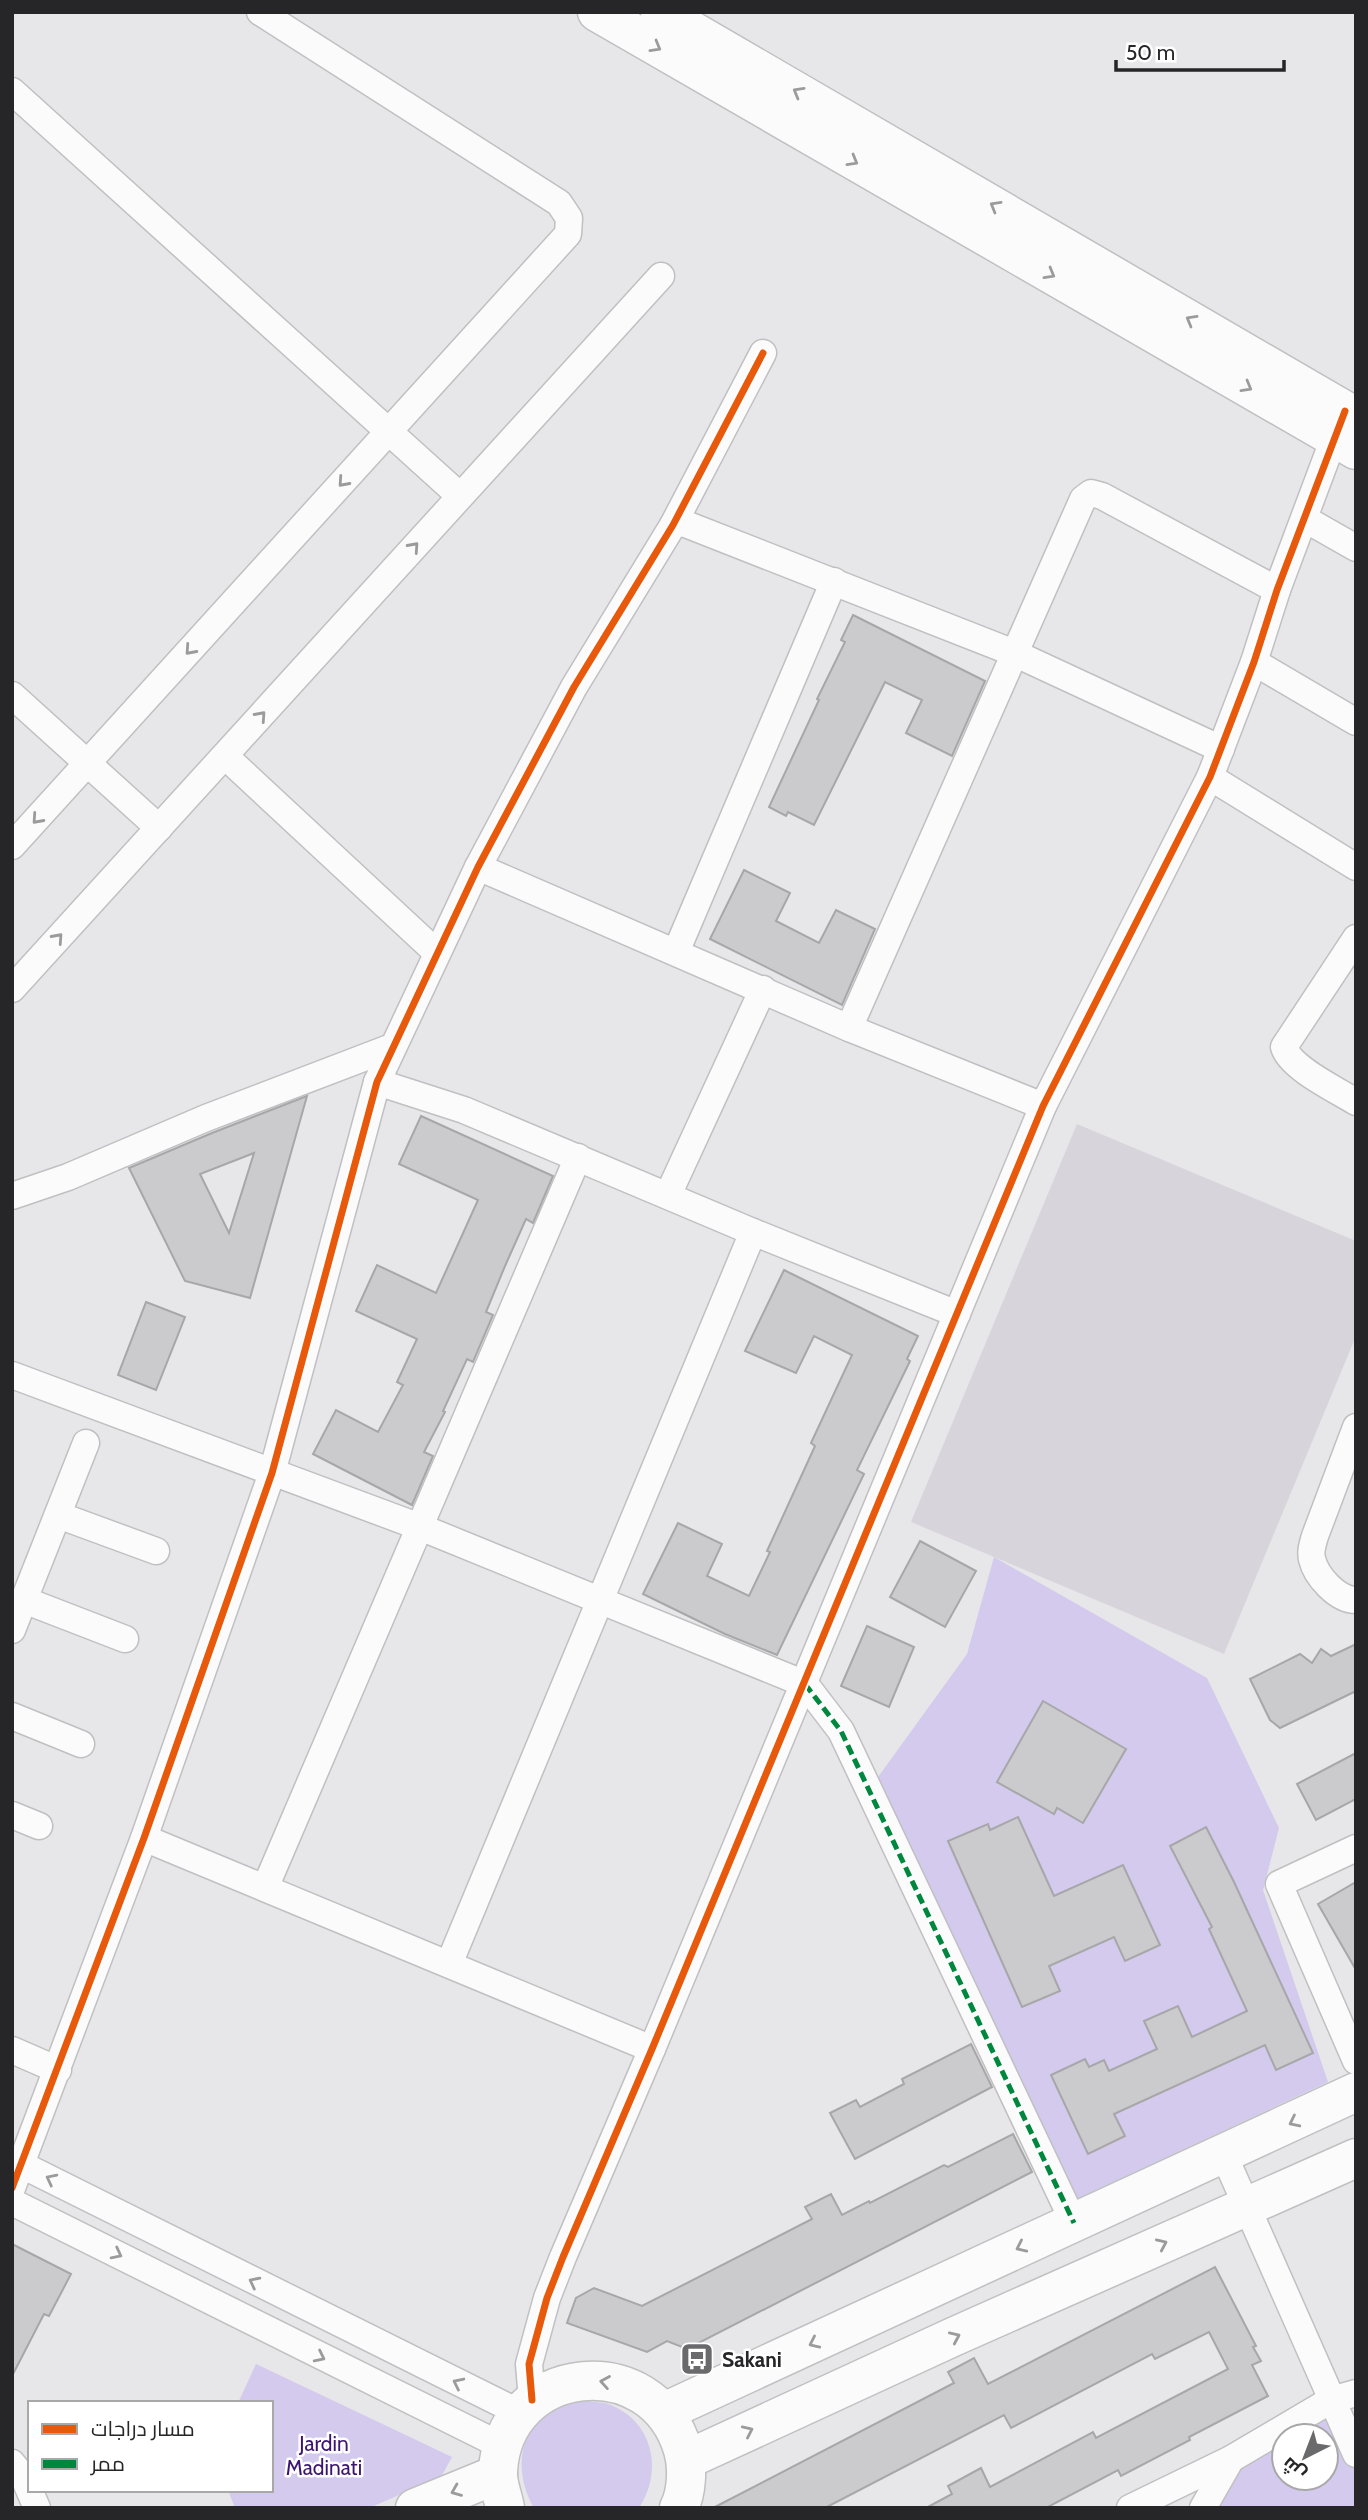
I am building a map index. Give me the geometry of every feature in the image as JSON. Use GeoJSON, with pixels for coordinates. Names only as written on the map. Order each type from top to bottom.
{"type":"FeatureCollection","features":[{"type":"Feature","properties":{"kind":"street"},"geometry":{"type":"LineString","coordinates":[[12,846],[563,242],[569,227],[569,218],[559,202],[260,12]]}},
{"type":"Feature","properties":{"kind":"street"},"geometry":{"type":"LineString","coordinates":[[597,12],[1348,429]]}},
{"type":"Feature","properties":{"kind":"street"},"geometry":{"type":"LineString","coordinates":[[660,12],[1348,429]]}},
{"type":"Feature","properties":{"kind":"street"},"geometry":{"type":"LineString","coordinates":[[12,91],[460,496]]}},
{"type":"Feature","properties":{"kind":"street"},"geometry":{"type":"LineString","coordinates":[[12,989],[661,276]]}},
{"type":"Feature","properties":{"kind":"street"},"geometry":{"type":"LineString","coordinates":[[526,2407],[16,2171],[58,2070],[144,1838],[272,1473],[377,1082],[478,867],[575,687],[673,525],[763,353]]}},
{"type":"Feature","properties":{"kind":"street"},"geometry":{"type":"LineString","coordinates":[[415,2508],[501,2476],[526,2407],[529,2364],[547,2298],[1044,1106],[1210,777],[1305,519],[1348,429]]}},
{"type":"Feature","properties":{"kind":"street"},"geometry":{"type":"LineString","coordinates":[[849,1028],[1083,499],[1090,493],[1102,496],[1277,590]]}},
{"type":"Feature","properties":{"kind":"street"},"geometry":{"type":"LineString","coordinates":[[1305,519],[1356,548]]}},
{"type":"Feature","properties":{"kind":"street"},"geometry":{"type":"LineString","coordinates":[[673,525],[683,523],[1014,653],[1221,749]]}},
{"type":"Feature","properties":{"kind":"street"},"geometry":{"type":"LineString","coordinates":[[676,951],[834,581]]}},
{"type":"Feature","properties":{"kind":"street"},"geometry":{"type":"LineString","coordinates":[[1254,662],[1356,722]]}},
{"type":"Feature","properties":{"kind":"street"},"geometry":{"type":"LineString","coordinates":[[12,695],[159,828]]}},
{"type":"Feature","properties":{"kind":"street"},"geometry":{"type":"LineString","coordinates":[[225,756],[437,953]]}},
{"type":"Feature","properties":{"kind":"street"},"geometry":{"type":"LineString","coordinates":[[1210,777],[1356,867]]}},
{"type":"Feature","properties":{"kind":"street"},"geometry":{"type":"LineString","coordinates":[[478,867],[849,1028],[1044,1106]]}},
{"type":"Feature","properties":{"kind":"street"},"geometry":{"type":"LineString","coordinates":[[1356,937],[1284,1047],[1286,1055],[1296,1064],[1356,1102]]}},
{"type":"Feature","properties":{"kind":"street"},"geometry":{"type":"LineString","coordinates":[[668,1195],[763,989]]}},
{"type":"Feature","properties":{"kind":"street"},"geometry":{"type":"LineString","coordinates":[[12,1196],[68,1177],[206,1118],[392,1047]]}},
{"type":"Feature","properties":{"kind":"street"},"geometry":{"type":"LineString","coordinates":[[377,1082],[464,1111],[957,1314]]}},
{"type":"Feature","properties":{"kind":"street"},"geometry":{"type":"LineString","coordinates":[[265,1888],[578,1157]]}},
{"type":"Feature","properties":{"kind":"street"},"geometry":{"type":"LineString","coordinates":[[449,1964],[753,1232]]}},
{"type":"Feature","properties":{"kind":"street"},"geometry":{"type":"LineString","coordinates":[[12,1376],[420,1527],[804,1684],[841,1731],[1074,2223]]}},
{"type":"Feature","properties":{"kind":"street"},"geometry":{"type":"LineString","coordinates":[[1356,1427],[1311,1552],[1315,1566],[1334,1593],[1348,1600],[1356,1600]]}},
{"type":"Feature","properties":{"kind":"street"},"geometry":{"type":"LineString","coordinates":[[12,1629],[86,1443]]}},
{"type":"Feature","properties":{"kind":"street"},"geometry":{"type":"LineString","coordinates":[[58,1515],[156,1551]]}},
{"type":"Feature","properties":{"kind":"street"},"geometry":{"type":"LineString","coordinates":[[24,1600],[125,1639]]}},
{"type":"Feature","properties":{"kind":"street"},"geometry":{"type":"LineString","coordinates":[[12,1716],[81,1744]]}},
{"type":"Feature","properties":{"kind":"street"},"geometry":{"type":"LineString","coordinates":[[12,1815],[39,1826]]}},
{"type":"Feature","properties":{"kind":"street"},"geometry":{"type":"LineString","coordinates":[[144,1838],[652,2049]]}},
{"type":"Feature","properties":{"kind":"street"},"geometry":{"type":"LineString","coordinates":[[1356,1848],[1279,1884],[1356,2061]]}},
{"type":"Feature","properties":{"kind":"street"},"geometry":{"type":"LineString","coordinates":[[12,2050],[58,2070]]}},
{"type":"Feature","properties":{"kind":"street"},"geometry":{"type":"LineString","coordinates":[[664,2412],[1356,2092]]}},
{"type":"Feature","properties":{"kind":"street"},"geometry":{"type":"LineString","coordinates":[[1224,2155],[1246,2206],[1343,2397],[1356,2454]]}},
{"type":"Feature","properties":{"kind":"street"},"geometry":{"type":"LineString","coordinates":[[686,2460],[1356,2158]]}},
{"type":"Feature","properties":{"kind":"street"},"geometry":{"type":"LineString","coordinates":[[12,2202],[501,2476]]}},
{"type":"Feature","properties":{"kind":"street"},"geometry":{"type":"LineString","coordinates":[[526,2407],[564,2383],[600,2379],[635,2389],[664,2412],[678,2434],[686,2460],[684,2498],[679,2508]]}},
{"type":"Feature","properties":{"kind":"street"},"geometry":{"type":"LineString","coordinates":[[1130,2508],[1231,2459],[1343,2397]]}},
{"type":"Feature","properties":{"kind":"street"},"geometry":{"type":"LineString","coordinates":[[1203,2508],[1231,2459]]}},
{"type":"Feature","properties":{"kind":"street"},"geometry":{"type":"LineString","coordinates":[[12,2462],[28,2488]]}},
{"type":"Feature","properties":{"kind":"street"},"geometry":{"type":"LineString","coordinates":[[30,2492],[37,2508]]}},
{"type":"Feature","properties":{"kind":"shaded area"},"geometry":{"type":"Polygon","coordinates":[[[1077,1124],[1356,1241],[1356,1336],[1224,1654],[911,1522],[1077,1124]]]}},
{"type":"Feature","properties":{"kind":"green space"},"geometry":{"type":"Polygon","coordinates":[[[994,1557],[1207,1678],[1279,1828],[1263,1890],[1328,2082],[1066,2204],[873,1784],[967,1654],[994,1557]]]}},
{"type":"Feature","properties":{"kind":"green space","name":"Jardin Madinati"},"geometry":{"type":"Polygon","coordinates":[[[256,2364],[452,2457],[441,2477],[369,2508],[235,2508],[229,2492],[273,2492],[273,2401],[239,2401],[256,2364]]]}},
{"type":"Feature","properties":{"kind":"green space"},"geometry":{"type":"Polygon","coordinates":[[[1331,2400],[1356,2454],[1356,2508],[1214,2508],[1231,2459],[1270,2436],[1270,2492],[1340,2492],[1340,2422],[1294,2422],[1331,2400]]]}},
{"type":"Feature","properties":{"kind":"green space"},"geometry":{"type":"Polygon","coordinates":[[[587,2401],[608,2404],[623,2412],[644,2434],[652,2463],[647,2494],[639,2508],[534,2508],[523,2478],[522,2462],[529,2434],[537,2422],[549,2412],[565,2404],[587,2401]]]}},
{"type":"Feature","properties":{"kind":"building"},"geometry":{"type":"Polygon","coordinates":[[[853,615],[985,681],[952,756],[906,733],[922,700],[885,682],[814,825],[788,812],[786,816],[769,807],[845,642],[841,640],[853,615]]]}},
{"type":"Feature","properties":{"kind":"building"},"geometry":{"type":"Polygon","coordinates":[[[744,870],[790,893],[776,921],[819,943],[836,910],[875,929],[842,1005],[710,939],[744,870]]]}},
{"type":"Feature","properties":{"kind":"building"},"geometry":{"type":"Polygon","coordinates":[[[307,1096],[250,1298],[185,1281],[129,1168],[307,1096]],[[254,1153],[200,1174],[229,1233],[254,1153]]]}},
{"type":"Feature","properties":{"kind":"building"},"geometry":{"type":"Polygon","coordinates":[[[421,1116],[553,1176],[533,1223],[526,1219],[505,1266],[486,1312],[493,1315],[473,1362],[467,1359],[443,1411],[445,1412],[424,1452],[433,1456],[412,1505],[313,1454],[336,1410],[378,1432],[403,1385],[397,1382],[417,1339],[356,1311],[377,1265],[436,1293],[478,1200],[399,1164],[421,1116]]]}},
{"type":"Feature","properties":{"kind":"building"},"geometry":{"type":"Polygon","coordinates":[[[784,1270],[918,1336],[907,1359],[910,1361],[857,1470],[864,1474],[777,1655],[725,1634],[643,1594],[678,1523],[722,1544],[707,1576],[749,1596],[770,1552],[767,1551],[815,1446],[811,1443],[852,1355],[814,1336],[796,1373],[745,1351],[784,1270]]]}},
{"type":"Feature","properties":{"kind":"building"},"geometry":{"type":"Polygon","coordinates":[[[146,1302],[185,1317],[156,1390],[118,1375],[146,1302]]]}},
{"type":"Feature","properties":{"kind":"building"},"geometry":{"type":"Polygon","coordinates":[[[920,1541],[976,1571],[945,1627],[890,1597],[920,1541]]]}},
{"type":"Feature","properties":{"kind":"building"},"geometry":{"type":"Polygon","coordinates":[[[867,1626],[914,1647],[889,1707],[841,1686],[867,1626]]]}},
{"type":"Feature","properties":{"kind":"building"},"geometry":{"type":"Polygon","coordinates":[[[1356,1644],[1356,1691],[1280,1728],[1270,1720],[1250,1679],[1300,1654],[1312,1663],[1321,1649],[1331,1656],[1356,1644]]]}},
{"type":"Feature","properties":{"kind":"building"},"geometry":{"type":"Polygon","coordinates":[[[1043,1701],[1126,1749],[1083,1823],[1057,1808],[1054,1814],[997,1782],[1043,1701]]]}},
{"type":"Feature","properties":{"kind":"building"},"geometry":{"type":"Polygon","coordinates":[[[1356,1753],[1356,1799],[1316,1820],[1297,1784],[1356,1753]]]}},
{"type":"Feature","properties":{"kind":"building"},"geometry":{"type":"Polygon","coordinates":[[[1018,1817],[1054,1896],[1123,1865],[1160,1945],[1125,1961],[1114,1937],[1049,1966],[1060,1991],[1022,2007],[948,1841],[988,1824],[990,1830],[1018,1817]]]}},
{"type":"Feature","properties":{"kind":"building"},"geometry":{"type":"Polygon","coordinates":[[[1206,1827],[1313,2053],[1276,2070],[1265,2045],[1114,2114],[1125,2136],[1088,2154],[1051,2075],[1085,2059],[1089,2067],[1104,2060],[1109,2071],[1157,2049],[1144,2021],[1178,2006],[1192,2037],[1247,2011],[1209,1929],[1212,1927],[1170,1846],[1206,1827]]]}},
{"type":"Feature","properties":{"kind":"building"},"geometry":{"type":"Polygon","coordinates":[[[1356,1882],[1356,1970],[1318,1904],[1356,1882]]]}},
{"type":"Feature","properties":{"kind":"building"},"geometry":{"type":"Polygon","coordinates":[[[971,2044],[992,2087],[855,2159],[830,2113],[856,2100],[860,2107],[904,2084],[902,2079],[971,2044]]]}},
{"type":"Feature","properties":{"kind":"building"},"geometry":{"type":"Polygon","coordinates":[[[1013,2134],[1032,2172],[687,2349],[667,2341],[647,2352],[567,2323],[576,2298],[594,2288],[642,2306],[812,2219],[805,2207],[831,2194],[842,2215],[1013,2134]]]}},
{"type":"Feature","properties":{"kind":"building"},"geometry":{"type":"Polygon","coordinates":[[[12,2244],[71,2274],[49,2316],[44,2314],[12,2376],[12,2244]]]}},
{"type":"Feature","properties":{"kind":"building"},"geometry":{"type":"Polygon","coordinates":[[[1215,2267],[1256,2346],[1253,2347],[1261,2361],[1252,2365],[1268,2396],[1121,2476],[1118,2470],[1046,2508],[926,2508],[952,2494],[948,2486],[981,2468],[990,2487],[1093,2432],[1096,2438],[1228,2369],[1209,2332],[1155,2359],[1152,2354],[1011,2428],[1004,2415],[825,2508],[713,2508],[954,2383],[948,2372],[974,2358],[988,2384],[1215,2267]]]}},
{"type":"Feature","properties":{"kind":"marked path"},"geometry":{"type":"LineString","coordinates":[[805,1684],[841,1731],[1074,2223]]}},
{"type":"Feature","properties":{"kind":"cycle path"},"geometry":{"type":"LineString","coordinates":[[12,2188],[144,1838],[272,1473],[377,1082],[478,867],[574,687],[673,525],[763,353]]}},
{"type":"Feature","properties":{"kind":"cycle path"},"geometry":{"type":"LineString","coordinates":[[532,2400],[529,2364],[547,2298],[563,2257],[1043,1106],[1210,777],[1345,411]]}},
{"type":"Feature","properties":{"kind":"place","name":"Sakani"},"geometry":{"type":"Point","coordinates":[697,2359]}}]}
